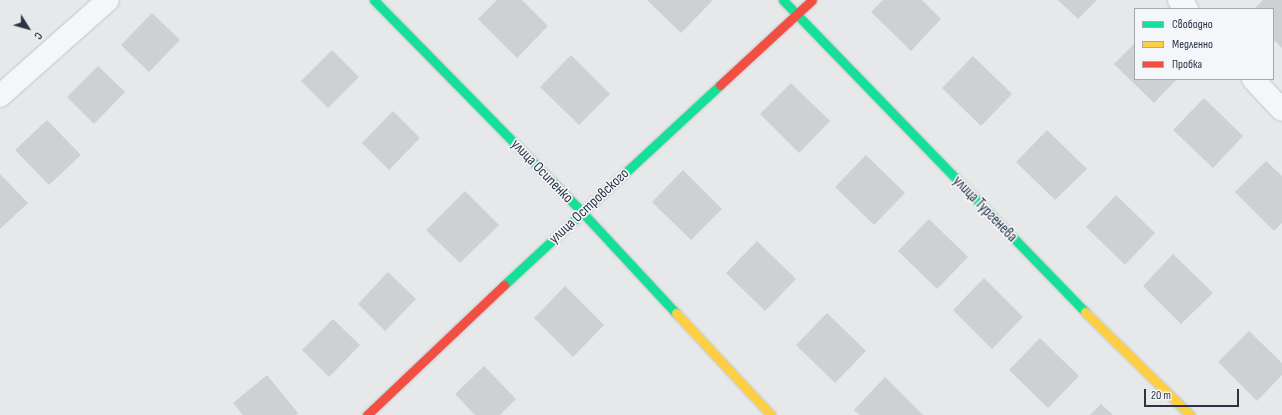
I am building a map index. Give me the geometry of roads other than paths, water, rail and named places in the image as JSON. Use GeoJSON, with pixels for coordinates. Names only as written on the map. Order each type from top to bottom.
{"type":"FeatureCollection","features":[{"type":"Feature","properties":{"kind":"street"},"geometry":{"type":"LineString","coordinates":[[0,96],[108,0]]}},
{"type":"Feature","properties":{"kind":"street","name":"улица Осипенко"},"geometry":{"type":"LineString","coordinates":[[374,0],[582,212],[771,415]]}},
{"type":"Feature","properties":{"kind":"street","name":"улица Тургенева"},"geometry":{"type":"LineString","coordinates":[[783,0],[1038,265],[1190,415]]}},
{"type":"Feature","properties":{"kind":"street","name":"улица Островского"},"geometry":{"type":"LineString","coordinates":[[367,415],[582,212],[812,0]]}},
{"type":"Feature","properties":{"kind":"street"},"geometry":{"type":"LineString","coordinates":[[1179,0],[1186,8]]}},
{"type":"Feature","properties":{"kind":"street"},"geometry":{"type":"LineString","coordinates":[[1254,80],[1282,110]]}}]}
